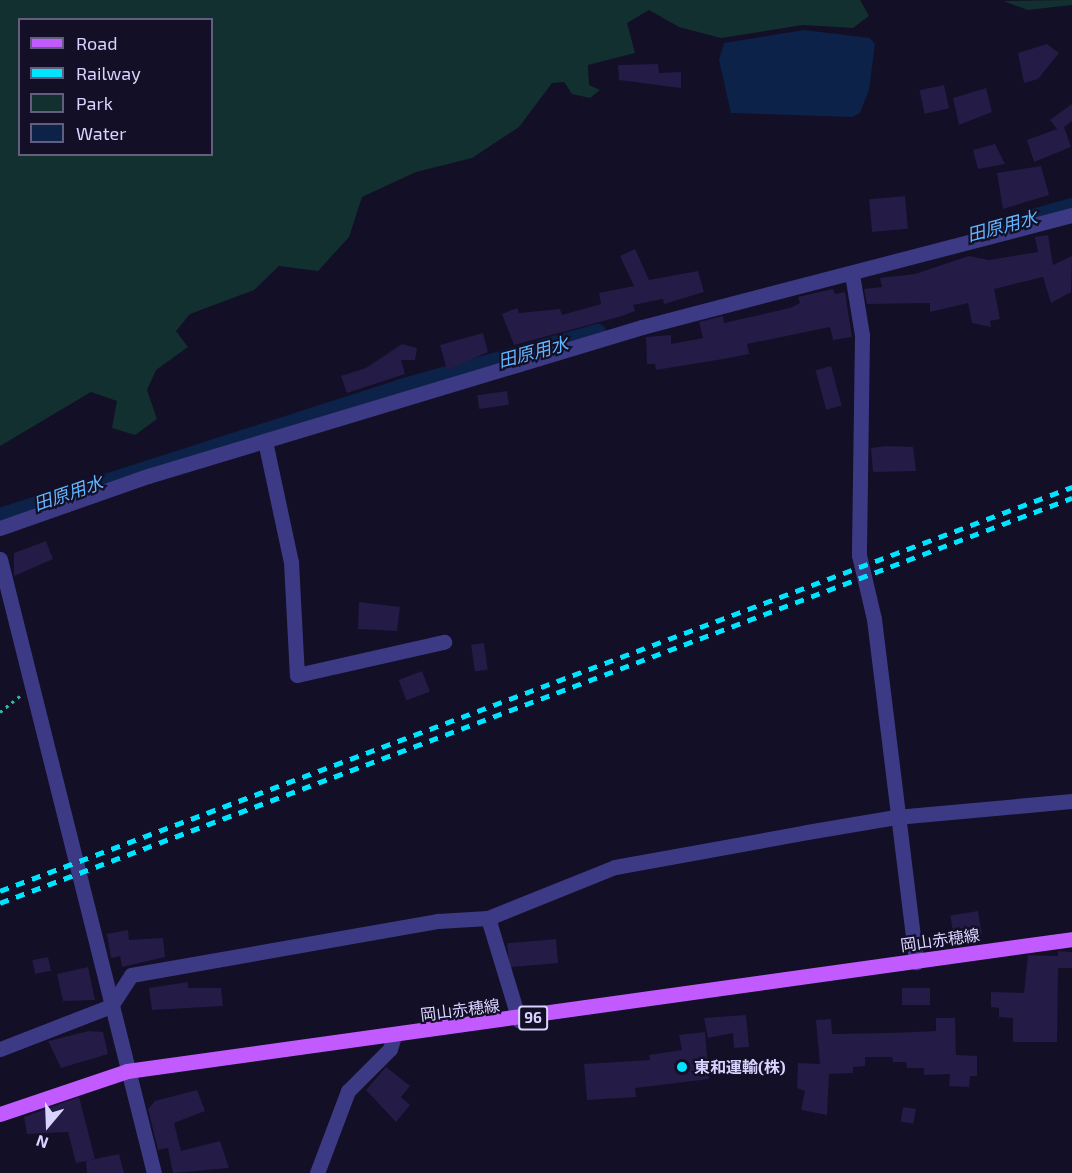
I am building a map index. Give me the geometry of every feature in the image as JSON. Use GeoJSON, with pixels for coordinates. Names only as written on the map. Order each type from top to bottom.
{"type":"FeatureCollection","features":[{"type":"Feature","properties":{"kind":"main road","name":"岡山赤穂線"},"geometry":{"type":"LineString","coordinates":[[0,1114],[128,1071],[519,1020],[1072,939]]}},
{"type":"Feature","properties":{"kind":"street"},"geometry":{"type":"LineString","coordinates":[[0,528],[265,441],[631,330],[1072,215]]}},
{"type":"Feature","properties":{"kind":"street"},"geometry":{"type":"LineString","coordinates":[[852,274],[862,335],[859,555],[874,619],[896,817],[916,962]]}},
{"type":"Feature","properties":{"kind":"street"},"geometry":{"type":"LineString","coordinates":[[265,441],[291,562],[297,675],[444,642]]}},
{"type":"Feature","properties":{"kind":"street"},"geometry":{"type":"LineString","coordinates":[[0,559],[31,692],[154,1173]]}},
{"type":"Feature","properties":{"kind":"street"},"geometry":{"type":"LineString","coordinates":[[0,1049],[111,1006],[131,975],[438,921],[488,918],[615,867],[896,817],[1072,801]]}},
{"type":"Feature","properties":{"kind":"street"},"geometry":{"type":"LineString","coordinates":[[488,918],[519,1020]]}},
{"type":"Feature","properties":{"kind":"street"},"geometry":{"type":"LineString","coordinates":[[317,1173],[348,1091],[390,1049],[394,1036]]}},
{"type":"Feature","properties":{"kind":"path"},"geometry":{"type":"LineString","coordinates":[[0,712],[31,692]]}},
{"type":"Feature","properties":{"kind":"green space"},"geometry":{"type":"Polygon","coordinates":[[[0,0],[860,0],[869,16],[853,28],[803,25],[721,38],[679,27],[649,10],[627,23],[635,53],[588,65],[589,85],[600,90],[590,98],[572,94],[564,82],[552,83],[519,127],[472,158],[416,172],[362,197],[349,237],[318,271],[279,266],[254,290],[190,314],[176,331],[188,347],[156,370],[147,390],[157,419],[135,435],[112,428],[117,401],[91,392],[0,446],[0,0]]]}},
{"type":"Feature","properties":{"kind":"green space"},"geometry":{"type":"Polygon","coordinates":[[[1072,0],[1072,5],[1028,10],[1003,1],[1072,0]]]}},
{"type":"Feature","properties":{"kind":"water"},"geometry":{"type":"Polygon","coordinates":[[[804,30],[870,38],[875,44],[869,90],[860,113],[852,117],[731,113],[719,60],[724,43],[804,30]]]}},
{"type":"Feature","properties":{"kind":"building"},"geometry":{"type":"Polygon","coordinates":[[[1047,44],[1059,53],[1038,79],[1024,83],[1018,53],[1047,44]]]}},
{"type":"Feature","properties":{"kind":"building"},"geometry":{"type":"Polygon","coordinates":[[[658,64],[659,73],[681,72],[681,88],[619,80],[618,65],[658,64]]]}},
{"type":"Feature","properties":{"kind":"building"},"geometry":{"type":"Polygon","coordinates":[[[944,85],[949,108],[925,114],[920,90],[944,85]]]}},
{"type":"Feature","properties":{"kind":"building"},"geometry":{"type":"Polygon","coordinates":[[[986,88],[992,112],[959,125],[953,98],[986,88]]]}},
{"type":"Feature","properties":{"kind":"building"},"geometry":{"type":"Polygon","coordinates":[[[1072,104],[1072,121],[1064,127],[1071,147],[1034,162],[1027,140],[1057,129],[1050,120],[1072,104]]]}},
{"type":"Feature","properties":{"kind":"building"},"geometry":{"type":"Polygon","coordinates":[[[995,144],[1005,164],[978,169],[973,150],[995,144]]]}},
{"type":"Feature","properties":{"kind":"building"},"geometry":{"type":"Polygon","coordinates":[[[1041,166],[1049,195],[1003,209],[997,173],[1041,166]]]}},
{"type":"Feature","properties":{"kind":"building"},"geometry":{"type":"Polygon","coordinates":[[[905,196],[908,229],[872,232],[869,199],[905,196]]]}},
{"type":"Feature","properties":{"kind":"building"},"geometry":{"type":"Polygon","coordinates":[[[1048,235],[1053,265],[1072,256],[1071,292],[1051,303],[1043,277],[994,289],[1000,319],[990,321],[991,327],[972,323],[968,303],[930,312],[930,303],[867,304],[864,289],[882,287],[880,278],[915,274],[969,256],[989,260],[1038,252],[1035,237],[1048,235]]]}},
{"type":"Feature","properties":{"kind":"building"},"geometry":{"type":"Polygon","coordinates":[[[635,249],[649,280],[698,271],[704,292],[664,304],[663,299],[633,305],[635,311],[622,316],[514,345],[502,314],[517,308],[519,313],[560,309],[562,315],[601,304],[599,293],[634,286],[620,256],[635,249]]]}},
{"type":"Feature","properties":{"kind":"building"},"geometry":{"type":"Polygon","coordinates":[[[833,289],[835,294],[845,292],[852,337],[833,340],[830,327],[747,344],[749,354],[656,370],[655,364],[647,364],[646,337],[671,335],[671,344],[703,338],[699,322],[723,316],[724,323],[790,308],[800,303],[798,297],[833,289]]]}},
{"type":"Feature","properties":{"kind":"building"},"geometry":{"type":"Polygon","coordinates":[[[483,333],[488,352],[447,370],[440,345],[483,333]]]}},
{"type":"Feature","properties":{"kind":"building"},"geometry":{"type":"Polygon","coordinates":[[[402,344],[417,348],[415,360],[401,360],[405,374],[347,393],[341,376],[366,368],[402,344]]]}},
{"type":"Feature","properties":{"kind":"building"},"geometry":{"type":"Polygon","coordinates":[[[831,366],[842,406],[826,410],[816,370],[831,366]]]}},
{"type":"Feature","properties":{"kind":"building"},"geometry":{"type":"Polygon","coordinates":[[[507,391],[509,405],[479,409],[477,395],[507,391]]]}},
{"type":"Feature","properties":{"kind":"building"},"geometry":{"type":"Polygon","coordinates":[[[913,447],[916,471],[873,472],[871,448],[913,447]]]}},
{"type":"Feature","properties":{"kind":"building"},"geometry":{"type":"Polygon","coordinates":[[[46,541],[53,559],[14,576],[14,553],[46,541]]]}},
{"type":"Feature","properties":{"kind":"building"},"geometry":{"type":"Polygon","coordinates":[[[359,602],[400,607],[397,631],[358,629],[359,602]]]}},
{"type":"Feature","properties":{"kind":"building"},"geometry":{"type":"Polygon","coordinates":[[[484,643],[488,670],[475,672],[471,645],[484,643]]]}},
{"type":"Feature","properties":{"kind":"building"},"geometry":{"type":"Polygon","coordinates":[[[422,671],[430,692],[407,700],[399,680],[422,671]]]}},
{"type":"Feature","properties":{"kind":"building"},"geometry":{"type":"Polygon","coordinates":[[[978,911],[982,935],[954,939],[950,915],[978,911]]]}},
{"type":"Feature","properties":{"kind":"building"},"geometry":{"type":"Polygon","coordinates":[[[128,930],[129,940],[163,938],[165,957],[122,967],[120,956],[111,958],[107,934],[128,930]]]}},
{"type":"Feature","properties":{"kind":"building"},"geometry":{"type":"Polygon","coordinates":[[[556,939],[558,963],[509,967],[507,943],[556,939]]]}},
{"type":"Feature","properties":{"kind":"building"},"geometry":{"type":"Polygon","coordinates":[[[1058,951],[1072,952],[1072,968],[1058,968],[1057,1042],[1013,1042],[1013,1018],[999,1017],[999,1008],[991,1007],[991,992],[1024,993],[1028,955],[1058,956],[1058,951]]]}},
{"type":"Feature","properties":{"kind":"building"},"geometry":{"type":"Polygon","coordinates":[[[48,957],[51,971],[35,974],[32,960],[48,957]]]}},
{"type":"Feature","properties":{"kind":"building"},"geometry":{"type":"Polygon","coordinates":[[[88,967],[95,1000],[63,1001],[57,974],[88,967]]]}},
{"type":"Feature","properties":{"kind":"building"},"geometry":{"type":"Polygon","coordinates":[[[188,982],[188,988],[221,988],[223,1006],[152,1010],[149,988],[188,982]]]}},
{"type":"Feature","properties":{"kind":"building"},"geometry":{"type":"Polygon","coordinates":[[[902,988],[930,988],[930,1005],[902,1005],[902,988]]]}},
{"type":"Feature","properties":{"kind":"building"},"geometry":{"type":"Polygon","coordinates":[[[746,1015],[749,1047],[734,1048],[733,1033],[708,1038],[704,1018],[746,1015]]]}},
{"type":"Feature","properties":{"kind":"building"},"geometry":{"type":"Polygon","coordinates":[[[936,1018],[955,1018],[956,1055],[977,1056],[977,1076],[970,1076],[969,1087],[949,1086],[950,1074],[924,1075],[924,1068],[907,1068],[906,1062],[893,1062],[892,1057],[865,1057],[865,1066],[853,1067],[853,1073],[829,1074],[827,1115],[801,1110],[805,1091],[797,1088],[798,1063],[820,1064],[816,1020],[831,1019],[832,1034],[892,1033],[936,1031],[936,1018]]]}},
{"type":"Feature","properties":{"kind":"building"},"geometry":{"type":"Polygon","coordinates":[[[89,1031],[103,1032],[108,1054],[61,1068],[48,1041],[89,1031]]]}},
{"type":"Feature","properties":{"kind":"building"},"geometry":{"type":"Polygon","coordinates":[[[705,1032],[709,1079],[635,1088],[636,1097],[587,1100],[584,1064],[650,1060],[649,1055],[682,1050],[679,1035],[705,1032]]]}},
{"type":"Feature","properties":{"kind":"building"},"geometry":{"type":"Polygon","coordinates":[[[386,1067],[410,1086],[401,1097],[410,1105],[396,1122],[366,1090],[386,1067]]]}},
{"type":"Feature","properties":{"kind":"building"},"geometry":{"type":"Polygon","coordinates":[[[197,1090],[205,1111],[174,1123],[181,1151],[220,1141],[229,1168],[173,1173],[168,1148],[158,1150],[148,1109],[155,1101],[197,1090]]]}},
{"type":"Feature","properties":{"kind":"building"},"geometry":{"type":"Polygon","coordinates":[[[79,1097],[95,1159],[76,1163],[68,1132],[27,1134],[24,1117],[79,1097]]]}},
{"type":"Feature","properties":{"kind":"building"},"geometry":{"type":"Polygon","coordinates":[[[903,1107],[916,1109],[913,1124],[901,1122],[903,1107]]]}},
{"type":"Feature","properties":{"kind":"building"},"geometry":{"type":"Polygon","coordinates":[[[119,1154],[124,1173],[87,1173],[86,1161],[119,1154]]]}},
{"type":"Feature","properties":{"kind":"waterway","name":"田原用水"},"geometry":{"type":"LineString","coordinates":[[1033,218],[1072,207]]}},
{"type":"Feature","properties":{"kind":"waterway","name":"田原用水"},"geometry":{"type":"LineString","coordinates":[[0,517],[401,388],[597,333]]}},
{"type":"Feature","properties":{"kind":"railway"},"geometry":{"type":"LineString","coordinates":[[0,891],[1072,487]]}},
{"type":"Feature","properties":{"kind":"railway"},"geometry":{"type":"LineString","coordinates":[[0,903],[1072,498]]}},
{"type":"Feature","properties":{"kind":"place","name":"東和運輸(株)"},"geometry":{"type":"Point","coordinates":[682,1067]}}]}
